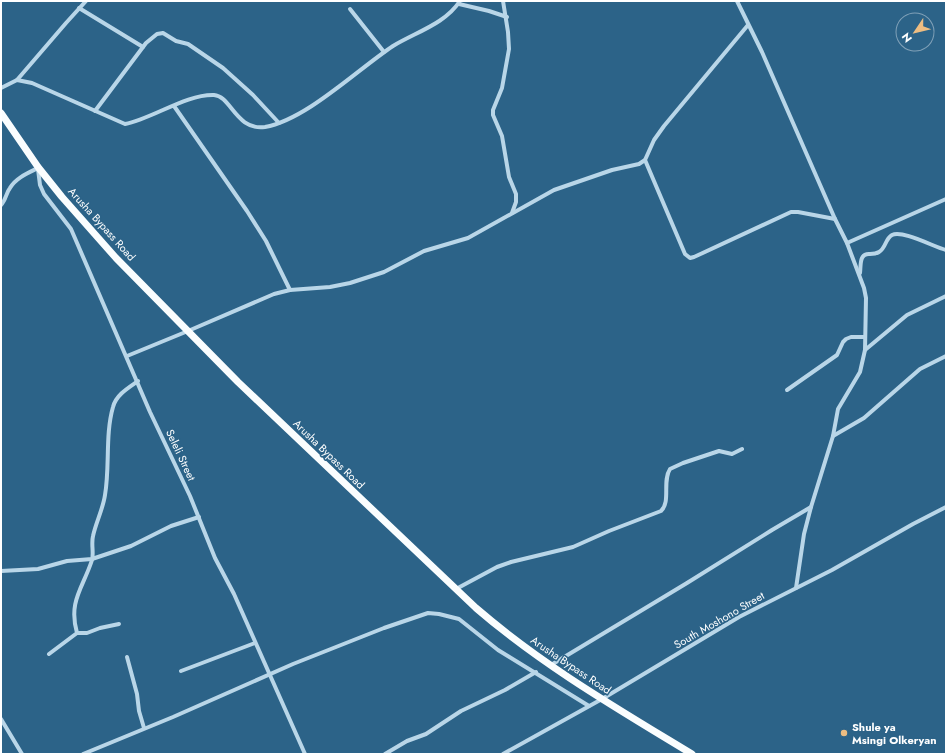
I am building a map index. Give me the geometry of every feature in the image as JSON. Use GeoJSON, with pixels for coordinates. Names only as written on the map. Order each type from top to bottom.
{"type":"FeatureCollection","features":[{"type":"Feature","properties":{"kind":"main road","name":"Arusha Bypass Road"},"geometry":{"type":"LineString","coordinates":[[1,114],[38,168],[116,258],[238,382],[456,590],[495,624],[551,665],[602,699],[692,754]]}},
{"type":"Feature","properties":{"kind":"street"},"geometry":{"type":"LineString","coordinates":[[1,88],[17,80],[86,1]]}},
{"type":"Feature","properties":{"kind":"street"},"geometry":{"type":"LineString","coordinates":[[503,1],[507,17],[509,43],[508,57],[502,88],[493,110],[493,115],[502,136],[509,176],[516,194],[516,202],[512,213]]}},
{"type":"Feature","properties":{"kind":"street"},"geometry":{"type":"LineString","coordinates":[[737,1],[762,52],[847,244],[860,274],[866,298],[865,350],[861,369],[838,409],[833,436],[811,507],[802,548],[796,588]]}},
{"type":"Feature","properties":{"kind":"street"},"geometry":{"type":"LineString","coordinates":[[17,80],[43,87],[125,124],[197,97],[214,95],[218,96],[224,101],[248,125],[261,127],[279,123],[316,103],[384,52],[413,34],[436,23],[460,2],[507,17]]}},
{"type":"Feature","properties":{"kind":"street"},"geometry":{"type":"LineString","coordinates":[[79,8],[143,47]]}},
{"type":"Feature","properties":{"kind":"street"},"geometry":{"type":"LineString","coordinates":[[350,9],[384,52]]}},
{"type":"Feature","properties":{"kind":"street"},"geometry":{"type":"LineString","coordinates":[[127,356],[274,294],[290,290],[330,287],[350,283],[378,274],[424,252],[468,238],[554,190],[612,170],[634,166],[645,160],[654,140],[664,126],[748,25]]}},
{"type":"Feature","properties":{"kind":"street"},"geometry":{"type":"LineString","coordinates":[[95,111],[143,47],[152,38],[160,33],[165,34],[176,41],[188,44],[217,64],[253,95],[279,123]]}},
{"type":"Feature","properties":{"kind":"street"},"geometry":{"type":"LineString","coordinates":[[174,106],[266,241],[290,290]]}},
{"type":"Feature","properties":{"kind":"street"},"geometry":{"type":"LineString","coordinates":[[645,160],[685,254],[690,258],[791,212],[835,219]]}},
{"type":"Feature","properties":{"kind":"street"},"geometry":{"type":"LineString","coordinates":[[1,205],[9,189],[16,181],[38,168]]}},
{"type":"Feature","properties":{"kind":"street","name":"Seleli Street"},"geometry":{"type":"LineString","coordinates":[[38,168],[41,188],[71,228],[138,381],[150,412],[199,517],[215,558],[234,594],[305,754]]}},
{"type":"Feature","properties":{"kind":"street"},"geometry":{"type":"LineString","coordinates":[[847,244],[946,199]]}},
{"type":"Feature","properties":{"kind":"street"},"geometry":{"type":"LineString","coordinates":[[860,274],[863,255],[874,254],[880,251],[888,238],[893,234],[904,234],[946,250]]}},
{"type":"Feature","properties":{"kind":"street"},"geometry":{"type":"LineString","coordinates":[[865,350],[907,315],[946,296]]}},
{"type":"Feature","properties":{"kind":"street"},"geometry":{"type":"LineString","coordinates":[[787,390],[837,355],[846,339],[852,337],[865,337]]}},
{"type":"Feature","properties":{"kind":"street"},"geometry":{"type":"LineString","coordinates":[[833,436],[864,418],[915,372],[924,366],[946,356]]}},
{"type":"Feature","properties":{"kind":"street"},"geometry":{"type":"LineString","coordinates":[[77,633],[74,615],[75,604],[78,591],[92,559],[93,536],[105,495],[113,407],[119,396],[138,381]]}},
{"type":"Feature","properties":{"kind":"street"},"geometry":{"type":"LineString","coordinates":[[456,590],[504,565],[573,547],[609,530],[662,511],[665,505],[666,481],[670,469],[718,451],[732,454],[742,449]]}},
{"type":"Feature","properties":{"kind":"street"},"geometry":{"type":"LineString","coordinates":[[551,665],[811,507]]}},
{"type":"Feature","properties":{"kind":"street","name":"South Moshono Street"},"geometry":{"type":"LineString","coordinates":[[504,754],[602,699],[739,617],[832,570],[913,524],[946,508]]}},
{"type":"Feature","properties":{"kind":"street"},"geometry":{"type":"LineString","coordinates":[[1,571],[38,569],[69,561],[92,559],[131,546],[171,526],[199,517]]}},
{"type":"Feature","properties":{"kind":"street"},"geometry":{"type":"LineString","coordinates":[[83,754],[293,664],[384,628],[428,613],[459,619],[498,650],[589,706]]}},
{"type":"Feature","properties":{"kind":"street"},"geometry":{"type":"LineString","coordinates":[[49,654],[77,633],[119,624]]}},
{"type":"Feature","properties":{"kind":"street"},"geometry":{"type":"LineString","coordinates":[[181,671],[255,643]]}},
{"type":"Feature","properties":{"kind":"street"},"geometry":{"type":"LineString","coordinates":[[127,656],[144,728]]}},
{"type":"Feature","properties":{"kind":"street"},"geometry":{"type":"LineString","coordinates":[[385,754],[407,741],[426,734],[461,711],[505,690],[536,672]]}},
{"type":"Feature","properties":{"kind":"street"},"geometry":{"type":"LineString","coordinates":[[1,719],[22,754]]}},
{"type":"Feature","properties":{"kind":"place","name":"Shule ya Msingi Olkeryan"},"geometry":{"type":"Point","coordinates":[844,733]}}]}
